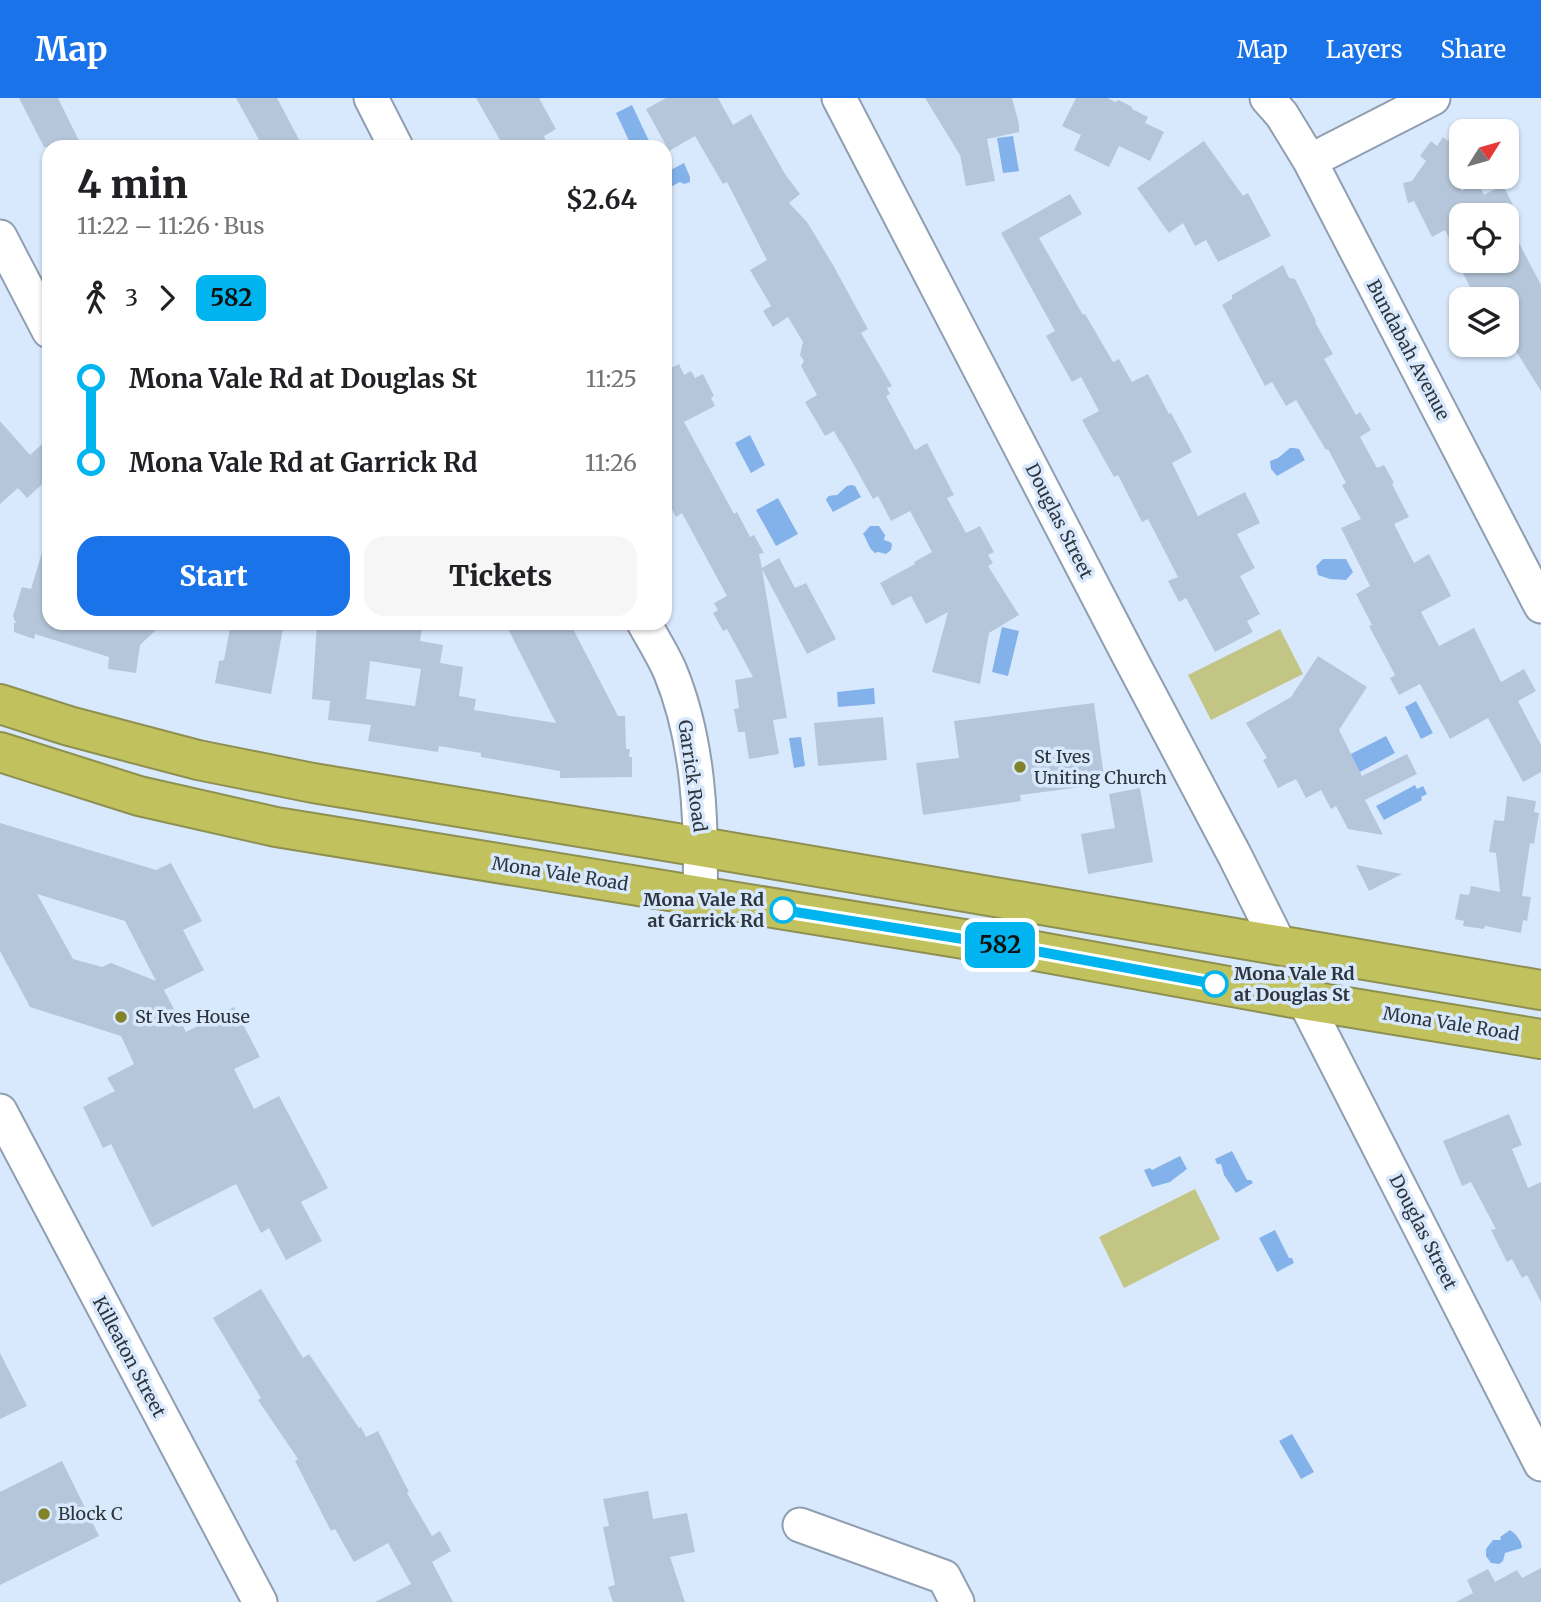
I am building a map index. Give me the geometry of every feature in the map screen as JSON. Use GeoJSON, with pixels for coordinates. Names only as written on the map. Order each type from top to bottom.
{"type":"FeatureCollection","features":[{"type":"Feature","properties":{"kind":"highway"},"geometry":{"type":"LineString","coordinates":[[0,704],[69,726],[223,765],[313,783],[1541,990]]}},
{"type":"Feature","properties":{"kind":"highway","name":"Mona Vale Road"},"geometry":{"type":"LineString","coordinates":[[0,752],[139,796],[276,827],[1009,947],[1541,1039]]}},
{"type":"Feature","properties":{"kind":"street"},"geometry":{"type":"LineString","coordinates":[[371,98],[392,140]]}},
{"type":"Feature","properties":{"kind":"street","name":"Douglas Street"},"geometry":{"type":"LineString","coordinates":[[839,98],[1279,944]]}},
{"type":"Feature","properties":{"kind":"street","name":"Bundabah Avenue"},"geometry":{"type":"LineString","coordinates":[[1267,98],[1282,115],[1310,161],[1541,606]]}},
{"type":"Feature","properties":{"kind":"street"},"geometry":{"type":"LineString","coordinates":[[1310,161],[1433,98]]}},
{"type":"Feature","properties":{"kind":"street"},"geometry":{"type":"LineString","coordinates":[[0,237],[42,318]]}},
{"type":"Feature","properties":{"kind":"street","name":"Garrick Road"},"geometry":{"type":"LineString","coordinates":[[649,630],[669,670],[684,714],[694,761],[701,847],[699,896]]}},
{"type":"Feature","properties":{"kind":"street","name":"Douglas Street"},"geometry":{"type":"LineString","coordinates":[[1304,1000],[1541,1464]]}},
{"type":"Feature","properties":{"kind":"street","name":"Killeaton Street"},"geometry":{"type":"LineString","coordinates":[[0,1111],[260,1602]]}},
{"type":"Feature","properties":{"kind":"street"},"geometry":{"type":"LineString","coordinates":[[800,1525],[944,1577],[957,1602]]}},
{"type":"Feature","properties":{"kind":"green space"},"geometry":{"type":"Polygon","coordinates":[[[1280,629],[1303,674],[1211,720],[1188,675],[1280,629]]]}},
{"type":"Feature","properties":{"kind":"green space"},"geometry":{"type":"Polygon","coordinates":[[[1195,1189],[1220,1239],[1124,1288],[1099,1237],[1195,1189]]]}},
{"type":"Feature","properties":{"kind":"water"},"geometry":{"type":"Polygon","coordinates":[[[632,105],[649,140],[629,140],[616,113],[632,105]]]}},
{"type":"Feature","properties":{"kind":"water"},"geometry":{"type":"Polygon","coordinates":[[[1013,136],[1019,171],[1003,173],[997,138],[1013,136]]]}},
{"type":"Feature","properties":{"kind":"water"},"geometry":{"type":"Polygon","coordinates":[[[684,163],[690,182],[680,182],[672,186],[672,169],[684,163]]]}},
{"type":"Feature","properties":{"kind":"water"},"geometry":{"type":"Polygon","coordinates":[[[750,435],[765,465],[751,473],[735,443],[750,435]]]}},
{"type":"Feature","properties":{"kind":"water"},"geometry":{"type":"Polygon","coordinates":[[[1290,448],[1299,449],[1305,460],[1277,476],[1271,469],[1270,461],[1290,448]]]}},
{"type":"Feature","properties":{"kind":"water"},"geometry":{"type":"Polygon","coordinates":[[[851,485],[855,486],[861,497],[833,512],[827,498],[837,495],[851,485]]]}},
{"type":"Feature","properties":{"kind":"water"},"geometry":{"type":"Polygon","coordinates":[[[778,498],[798,534],[776,546],[756,510],[778,498]]]}},
{"type":"Feature","properties":{"kind":"water"},"geometry":{"type":"Polygon","coordinates":[[[870,526],[879,526],[885,535],[884,540],[892,544],[891,550],[886,554],[875,553],[869,547],[863,534],[870,526]]]}},
{"type":"Feature","properties":{"kind":"water"},"geometry":{"type":"Polygon","coordinates":[[[1323,559],[1346,559],[1353,572],[1346,580],[1318,575],[1316,566],[1323,559]]]}},
{"type":"Feature","properties":{"kind":"water"},"geometry":{"type":"Polygon","coordinates":[[[1002,627],[1019,631],[1008,676],[992,672],[1002,627]]]}},
{"type":"Feature","properties":{"kind":"water"},"geometry":{"type":"Polygon","coordinates":[[[874,688],[875,704],[838,707],[837,692],[874,688]]]}},
{"type":"Feature","properties":{"kind":"water"},"geometry":{"type":"Polygon","coordinates":[[[1416,701],[1433,733],[1421,739],[1405,707],[1416,701]]]}},
{"type":"Feature","properties":{"kind":"water"},"geometry":{"type":"Polygon","coordinates":[[[1386,736],[1395,753],[1358,773],[1349,755],[1386,736]]]}},
{"type":"Feature","properties":{"kind":"water"},"geometry":{"type":"Polygon","coordinates":[[[801,737],[805,766],[794,768],[789,738],[801,737]]]}},
{"type":"Feature","properties":{"kind":"water"},"geometry":{"type":"Polygon","coordinates":[[[1415,785],[1417,789],[1423,786],[1427,794],[1421,797],[1422,800],[1384,820],[1376,806],[1415,785]]]}},
{"type":"Feature","properties":{"kind":"water"},"geometry":{"type":"Polygon","coordinates":[[[1232,1151],[1247,1180],[1253,1183],[1236,1193],[1224,1175],[1221,1164],[1217,1164],[1215,1159],[1232,1151]]]}},
{"type":"Feature","properties":{"kind":"water"},"geometry":{"type":"Polygon","coordinates":[[[1180,1156],[1187,1169],[1170,1182],[1152,1187],[1144,1170],[1152,1170],[1180,1156]]]}},
{"type":"Feature","properties":{"kind":"water"},"geometry":{"type":"Polygon","coordinates":[[[1275,1230],[1294,1263],[1277,1272],[1259,1238],[1275,1230]]]}},
{"type":"Feature","properties":{"kind":"water"},"geometry":{"type":"Polygon","coordinates":[[[1292,1434],[1314,1472],[1301,1479],[1279,1441],[1292,1434]]]}},
{"type":"Feature","properties":{"kind":"water"},"geometry":{"type":"Polygon","coordinates":[[[1510,1530],[1518,1538],[1522,1548],[1505,1553],[1499,1564],[1491,1563],[1486,1556],[1486,1549],[1493,1540],[1501,1540],[1500,1537],[1510,1530]]]}},
{"type":"Feature","properties":{"kind":"building"},"geometry":{"type":"Polygon","coordinates":[[[19,98],[58,98],[79,140],[42,140],[42,143],[19,98]]]}},
{"type":"Feature","properties":{"kind":"building"},"geometry":{"type":"Polygon","coordinates":[[[236,98],[277,98],[299,140],[259,140],[236,98]]]}},
{"type":"Feature","properties":{"kind":"building"},"geometry":{"type":"Polygon","coordinates":[[[476,98],[539,98],[556,129],[544,136],[545,140],[500,140],[476,98]]]}},
{"type":"Feature","properties":{"kind":"building"},"geometry":{"type":"Polygon","coordinates":[[[666,98],[718,98],[733,125],[751,114],[785,174],[800,194],[789,203],[807,222],[868,329],[861,333],[892,386],[887,388],[890,394],[886,396],[915,450],[927,443],[954,495],[947,498],[966,533],[980,526],[994,552],[988,555],[993,563],[988,566],[1019,615],[989,633],[980,684],[932,672],[948,612],[926,624],[911,596],[892,606],[880,583],[932,552],[910,511],[891,521],[878,496],[873,499],[834,431],[825,436],[805,402],[817,395],[801,366],[804,361],[800,355],[803,342],[788,317],[773,327],[763,311],[771,306],[750,270],[767,260],[727,182],[723,184],[695,136],[672,149],[672,140],[663,140],[646,109],[666,98]]]}},
{"type":"Feature","properties":{"kind":"building"},"geometry":{"type":"Polygon","coordinates":[[[925,98],[1012,98],[1019,132],[987,139],[995,181],[966,186],[960,155],[925,98]]]}},
{"type":"Feature","properties":{"kind":"building"},"geometry":{"type":"Polygon","coordinates":[[[1076,98],[1108,98],[1115,102],[1119,100],[1148,117],[1145,123],[1164,132],[1150,161],[1119,146],[1109,167],[1074,150],[1081,135],[1062,126],[1076,98]]]}},
{"type":"Feature","properties":{"kind":"building"},"geometry":{"type":"Polygon","coordinates":[[[1443,137],[1448,141],[1449,189],[1481,189],[1484,195],[1495,189],[1505,189],[1512,203],[1449,203],[1449,238],[1445,230],[1432,237],[1414,201],[1408,203],[1403,183],[1412,181],[1426,161],[1420,156],[1431,141],[1437,146],[1443,137]]]}},
{"type":"Feature","properties":{"kind":"building"},"geometry":{"type":"Polygon","coordinates":[[[1204,141],[1243,196],[1248,193],[1271,236],[1218,262],[1206,240],[1195,246],[1183,223],[1169,233],[1137,188],[1204,141]]]}},
{"type":"Feature","properties":{"kind":"building"},"geometry":{"type":"Polygon","coordinates":[[[1070,194],[1082,214],[1039,238],[1113,362],[1119,359],[1132,382],[1148,374],[1169,414],[1171,413],[1192,452],[1172,463],[1198,516],[1245,492],[1260,523],[1237,534],[1255,568],[1240,576],[1260,614],[1247,621],[1253,632],[1215,652],[1186,598],[1179,602],[1168,581],[1178,577],[1148,519],[1142,522],[1118,475],[1114,477],[1082,420],[1099,411],[1081,377],[1072,382],[1046,336],[1055,331],[1001,233],[1070,194]]]}},
{"type":"Feature","properties":{"kind":"building"},"geometry":{"type":"Polygon","coordinates":[[[1519,243],[1541,285],[1541,391],[1519,356],[1519,287],[1470,287],[1463,273],[1519,273],[1519,243]]]}},
{"type":"Feature","properties":{"kind":"building"},"geometry":{"type":"Polygon","coordinates":[[[1283,265],[1289,278],[1295,279],[1333,354],[1324,359],[1356,415],[1360,412],[1371,430],[1360,437],[1377,468],[1384,465],[1409,517],[1394,524],[1414,563],[1429,554],[1451,596],[1421,612],[1439,646],[1474,628],[1501,682],[1524,669],[1536,691],[1518,701],[1541,745],[1541,772],[1523,782],[1488,718],[1450,739],[1420,684],[1399,695],[1390,678],[1395,675],[1369,626],[1372,625],[1356,594],[1370,586],[1341,528],[1361,519],[1342,485],[1346,483],[1328,449],[1326,450],[1296,400],[1286,406],[1272,382],[1265,386],[1222,305],[1232,299],[1232,295],[1283,265]]]}},
{"type":"Feature","properties":{"kind":"building"},"geometry":{"type":"Polygon","coordinates":[[[679,364],[684,375],[691,371],[695,378],[703,374],[714,396],[711,398],[715,406],[684,422],[734,514],[737,512],[750,537],[754,535],[764,553],[759,554],[762,568],[779,558],[795,588],[806,583],[836,639],[807,654],[762,569],[787,718],[773,720],[779,754],[749,759],[745,732],[738,732],[734,709],[739,708],[735,680],[753,677],[727,629],[723,631],[713,613],[718,610],[714,603],[727,596],[682,513],[676,517],[672,510],[672,368],[679,364]]]}},
{"type":"Feature","properties":{"kind":"building"},"geometry":{"type":"Polygon","coordinates":[[[0,421],[30,455],[42,444],[42,484],[27,498],[18,488],[0,504],[0,421]]]}},
{"type":"Feature","properties":{"kind":"building"},"geometry":{"type":"Polygon","coordinates":[[[42,553],[42,630],[156,630],[140,645],[136,673],[108,669],[109,657],[35,634],[34,639],[14,632],[16,623],[13,616],[22,587],[31,589],[42,553]]]}},
{"type":"Feature","properties":{"kind":"building"},"geometry":{"type":"Polygon","coordinates":[[[230,630],[283,630],[271,694],[215,683],[219,661],[224,660],[230,630]]]}},
{"type":"Feature","properties":{"kind":"building"},"geometry":{"type":"Polygon","coordinates":[[[317,630],[422,630],[420,641],[443,645],[440,663],[463,667],[459,696],[476,699],[474,710],[556,723],[509,630],[574,630],[618,716],[625,716],[626,749],[630,749],[629,757],[632,757],[632,777],[560,778],[560,771],[481,757],[481,753],[439,746],[438,752],[368,741],[371,725],[328,720],[330,701],[312,699],[317,630]],[[370,661],[366,699],[415,706],[421,669],[370,661]]]}},
{"type":"Feature","properties":{"kind":"building"},"geometry":{"type":"Polygon","coordinates":[[[1318,656],[1367,687],[1339,730],[1362,776],[1407,754],[1417,774],[1365,800],[1383,835],[1348,829],[1336,806],[1331,809],[1321,790],[1306,798],[1296,779],[1278,788],[1263,760],[1267,758],[1246,723],[1291,697],[1318,656]]]}},
{"type":"Feature","properties":{"kind":"building"},"geometry":{"type":"Polygon","coordinates":[[[1094,703],[1105,784],[1020,795],[1021,801],[923,815],[916,763],[959,758],[954,721],[1094,703]]]}},
{"type":"Feature","properties":{"kind":"building"},"geometry":{"type":"Polygon","coordinates":[[[883,717],[887,760],[818,766],[814,723],[883,717]]]}},
{"type":"Feature","properties":{"kind":"building"},"geometry":{"type":"Polygon","coordinates":[[[1140,788],[1153,862],[1088,874],[1081,834],[1115,828],[1109,794],[1140,788]]]}},
{"type":"Feature","properties":{"kind":"building"},"geometry":{"type":"Polygon","coordinates":[[[1507,796],[1536,801],[1534,812],[1539,813],[1534,844],[1530,843],[1522,896],[1531,897],[1527,921],[1523,920],[1521,933],[1485,926],[1484,929],[1463,926],[1464,921],[1455,919],[1460,894],[1469,895],[1471,886],[1500,892],[1496,853],[1489,852],[1494,820],[1504,821],[1507,796]]]}},
{"type":"Feature","properties":{"kind":"building","name":"St Ives House"},"geometry":{"type":"Polygon","coordinates":[[[0,823],[156,870],[171,863],[202,921],[183,930],[204,970],[164,990],[186,1032],[234,1007],[260,1057],[234,1069],[254,1109],[279,1096],[328,1188],[301,1202],[322,1241],[286,1260],[269,1228],[261,1233],[236,1184],[152,1227],[111,1144],[103,1148],[83,1107],[115,1091],[107,1078],[134,1064],[121,1036],[30,1007],[0,951],[0,823]],[[37,894],[73,959],[102,967],[111,963],[156,981],[125,921],[37,894]]]}},
{"type":"Feature","properties":{"kind":"building"},"geometry":{"type":"Polygon","coordinates":[[[1356,865],[1402,874],[1369,891],[1356,865]]]}},
{"type":"Feature","properties":{"kind":"building"},"geometry":{"type":"Polygon","coordinates":[[[1509,1114],[1522,1145],[1512,1149],[1528,1188],[1541,1182],[1541,1302],[1527,1275],[1522,1278],[1512,1259],[1507,1262],[1491,1230],[1496,1229],[1471,1182],[1462,1186],[1443,1141],[1509,1114]]]}},
{"type":"Feature","properties":{"kind":"building"},"geometry":{"type":"Polygon","coordinates":[[[261,1289],[303,1358],[309,1354],[366,1437],[378,1431],[409,1492],[407,1493],[432,1536],[440,1531],[451,1551],[432,1562],[453,1602],[375,1602],[411,1584],[388,1543],[354,1562],[335,1529],[331,1531],[295,1461],[298,1459],[258,1400],[261,1398],[213,1318],[261,1289]]]}},
{"type":"Feature","properties":{"kind":"building"},"geometry":{"type":"Polygon","coordinates":[[[0,1353],[27,1406],[0,1419],[0,1353]]]}},
{"type":"Feature","properties":{"kind":"building","name":"Block C"},"geometry":{"type":"Polygon","coordinates":[[[62,1461],[99,1536],[0,1585],[0,1492],[62,1461]]]}},
{"type":"Feature","properties":{"kind":"building"},"geometry":{"type":"Polygon","coordinates":[[[648,1491],[653,1519],[687,1513],[695,1552],[670,1557],[685,1602],[613,1602],[608,1587],[615,1585],[603,1527],[609,1526],[603,1499],[648,1491]]]}},
{"type":"Feature","properties":{"kind":"building"},"geometry":{"type":"Polygon","coordinates":[[[1541,1568],[1541,1602],[1456,1602],[1473,1593],[1467,1580],[1488,1569],[1495,1582],[1517,1570],[1522,1578],[1541,1568]]]}},
{"type":"Feature","properties":{"kind":"bus line","name":"582"},"geometry":{"type":"LineString","coordinates":[[783,910],[1019,948],[1215,984]]}},
{"type":"Feature","properties":{"kind":"place","name":"St Ives Uniting Church"},"geometry":{"type":"Point","coordinates":[1020,767]}},
{"type":"Feature","properties":{"kind":"place","name":"Mona Vale Rd at Garrick Rd"},"geometry":{"type":"Point","coordinates":[783,910]}},
{"type":"Feature","properties":{"kind":"place","name":"Mona Vale Rd at Douglas St"},"geometry":{"type":"Point","coordinates":[1215,984]}},
{"type":"Feature","properties":{"kind":"place","name":"St Ives House"},"geometry":{"type":"Point","coordinates":[121,1017]}},
{"type":"Feature","properties":{"kind":"place","name":"Block C"},"geometry":{"type":"Point","coordinates":[44,1514]}}]}
